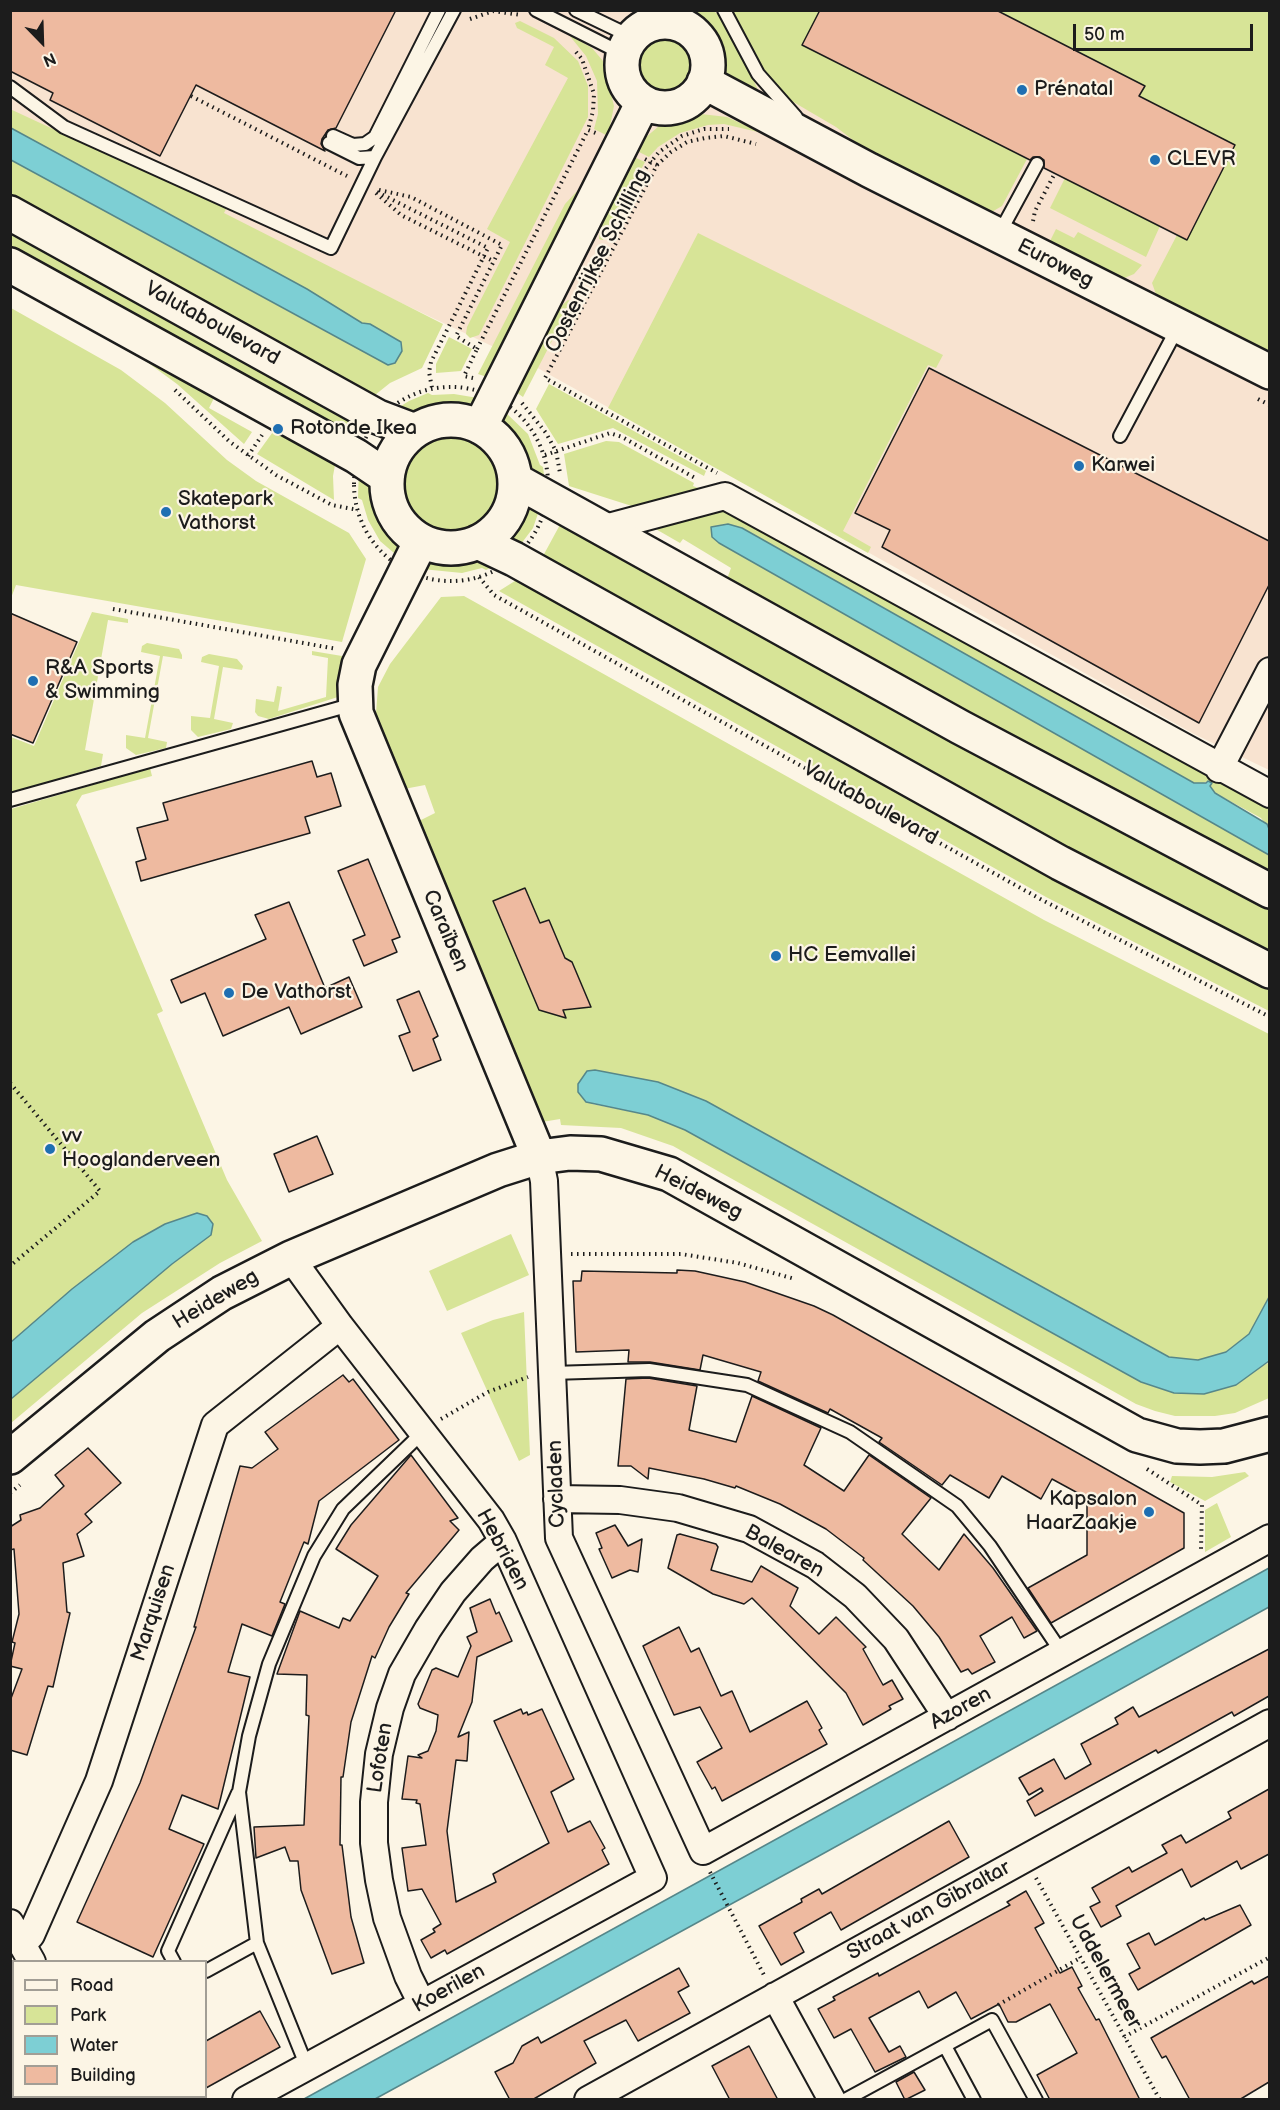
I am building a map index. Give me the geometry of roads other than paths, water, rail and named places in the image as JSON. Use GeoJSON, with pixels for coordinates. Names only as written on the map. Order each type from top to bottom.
{"type":"FeatureCollection","features":[{"type":"Feature","properties":{"kind":"street"},"geometry":{"type":"LineString","coordinates":[[682,26],[699,40],[707,60],[704,82],[689,100],[678,105],[654,106],[643,102],[627,86],[623,76],[640,31],[682,26]]}},
{"type":"Feature","properties":{"kind":"street","name":"Euroweg"},"geometry":{"type":"LineString","coordinates":[[704,82],[840,155],[1269,372]]}},
{"type":"Feature","properties":{"kind":"street","name":"Oostenrijkse Schilling"},"geometry":{"type":"LineString","coordinates":[[480,427],[643,102]]}},
{"type":"Feature","properties":{"kind":"street","name":"Valutaboulevard"},"geometry":{"type":"LineString","coordinates":[[10,213],[378,417],[415,431]]}},
{"type":"Feature","properties":{"kind":"street"},"geometry":{"type":"LineString","coordinates":[[10,265],[356,456],[387,477]]}},
{"type":"Feature","properties":{"kind":"street"},"geometry":{"type":"LineString","coordinates":[[447,420],[464,421],[480,427],[494,436],[505,450],[515,480],[513,500],[507,515],[497,528],[478,542],[452,548],[421,541],[397,518],[390,503],[387,477],[393,455],[402,441],[430,423],[447,420]]}},
{"type":"Feature","properties":{"kind":"street"},"geometry":{"type":"LineString","coordinates":[[515,480],[960,727],[1269,891]]}},
{"type":"Feature","properties":{"kind":"street"},"geometry":{"type":"LineString","coordinates":[[602,529],[725,495],[1219,769],[1269,794]]}},
{"type":"Feature","properties":{"kind":"street","name":"Caraïben"},"geometry":{"type":"LineString","coordinates":[[421,541],[364,654],[355,685],[355,703],[362,732],[538,1157]]}},
{"type":"Feature","properties":{"kind":"street","name":"Valutaboulevard"},"geometry":{"type":"LineString","coordinates":[[478,542],[514,559],[1070,868],[1269,971]]}},
{"type":"Feature","properties":{"kind":"street"},"geometry":{"type":"LineString","coordinates":[[1219,769],[1269,671]]}},
{"type":"Feature","properties":{"kind":"street","name":"Heideweg"},"geometry":{"type":"LineString","coordinates":[[19,1468],[174,1324],[222,1293],[291,1258],[504,1168],[538,1157],[570,1153],[602,1154],[669,1174],[1137,1435],[1177,1446],[1200,1447],[1224,1446],[1269,1434]]}},
{"type":"Feature","properties":{"kind":"street","name":"Cycladen"},"geometry":{"type":"LineString","coordinates":[[538,1157],[544,1181],[559,1538],[706,1859]]}},
{"type":"Feature","properties":{"kind":"street","name":"Hebriden"},"geometry":{"type":"LineString","coordinates":[[291,1258],[340,1326],[490,1520],[502,1541],[653,1878]]}},
{"type":"Feature","properties":{"kind":"street","name":"Marquisen"},"geometry":{"type":"LineString","coordinates":[[22,1943],[31,1935],[99,1781],[215,1425],[340,1326]]}},
{"type":"Feature","properties":{"kind":"street","name":"Balearen"},"geometry":{"type":"LineString","coordinates":[[558,1499],[620,1500],[678,1508],[749,1529],[815,1565],[855,1596],[896,1639],[947,1717]]}},
{"type":"Feature","properties":{"kind":"street","name":"Azoren"},"geometry":{"type":"LineString","coordinates":[[706,1859],[947,1717],[1269,1538]]}},
{"type":"Feature","properties":{"kind":"street","name":"Lofoten"},"geometry":{"type":"LineString","coordinates":[[422,2004],[408,1976],[387,1918],[379,1880],[374,1843],[374,1802],[379,1754],[390,1708],[402,1674],[453,1592],[502,1541]]}},
{"type":"Feature","properties":{"kind":"street","name":"Straat van Gibraltar"},"geometry":{"type":"LineString","coordinates":[[588,2100],[1269,1723]]}},
{"type":"Feature","properties":{"kind":"street","name":"Koerilen"},"geometry":{"type":"LineString","coordinates":[[246,2100],[653,1878]]}},
{"type":"Feature","properties":{"kind":"street"},"geometry":{"type":"LineString","coordinates":[[775,1996],[832,2100]]}},
{"type":"Feature","properties":{"kind":"lane"},"geometry":{"type":"LineString","coordinates":[[375,157],[359,158],[331,140],[353,145],[365,144],[375,137],[439,10]]}},
{"type":"Feature","properties":{"kind":"lane"},"geometry":{"type":"LineString","coordinates":[[10,87],[64,127],[331,248],[367,187],[375,157],[454,10]]}},
{"type":"Feature","properties":{"kind":"lane"},"geometry":{"type":"LineString","coordinates":[[536,10],[565,25],[640,31]]}},
{"type":"Feature","properties":{"kind":"lane"},"geometry":{"type":"LineString","coordinates":[[576,10],[640,31]]}},
{"type":"Feature","properties":{"kind":"lane","name":"Euroweg"},"geometry":{"type":"LineString","coordinates":[[724,10],[769,90],[793,115],[840,155]]}},
{"type":"Feature","properties":{"kind":"lane"},"geometry":{"type":"LineString","coordinates":[[10,99],[49,117]]}},
{"type":"Feature","properties":{"kind":"lane"},"geometry":{"type":"LineString","coordinates":[[998,235],[1037,164]]}},
{"type":"Feature","properties":{"kind":"lane"},"geometry":{"type":"LineString","coordinates":[[1120,436],[1178,326]]}},
{"type":"Feature","properties":{"kind":"lane"},"geometry":{"type":"LineString","coordinates":[[10,800],[355,703]]}},
{"type":"Feature","properties":{"kind":"lane"},"geometry":{"type":"LineString","coordinates":[[552,1373],[650,1370],[747,1385],[850,1432],[957,1506],[990,1546],[1062,1653]]}},
{"type":"Feature","properties":{"kind":"lane"},"geometry":{"type":"LineString","coordinates":[[173,1960],[168,1951],[239,1792],[249,1737],[269,1664],[314,1556],[343,1509],[423,1432]]}},
{"type":"Feature","properties":{"kind":"lane"},"geometry":{"type":"LineString","coordinates":[[239,1792],[257,1943],[307,2067]]}},
{"type":"Feature","properties":{"kind":"lane"},"geometry":{"type":"LineString","coordinates":[[207,1970],[257,1943]]}},
{"type":"Feature","properties":{"kind":"lane"},"geometry":{"type":"LineString","coordinates":[[845,2100],[992,2020],[1036,2100]]}},
{"type":"Feature","properties":{"kind":"lane"},"geometry":{"type":"LineString","coordinates":[[945,2046],[974,2100]]}},
{"type":"Feature","properties":{"kind":"water"},"geometry":{"type":"Polygon","coordinates":[[[11,128],[307,289],[362,323],[370,324],[401,342],[402,351],[395,363],[388,365],[11,160],[11,128]]]}},
{"type":"Feature","properties":{"kind":"water"},"geometry":{"type":"Polygon","coordinates":[[[728,524],[742,528],[1194,783],[1208,781],[1212,783],[1210,786],[1215,793],[1267,824],[1269,855],[719,543],[712,537],[711,527],[728,524]]]}},
{"type":"Feature","properties":{"kind":"water"},"geometry":{"type":"Polygon","coordinates":[[[595,1070],[658,1082],[706,1101],[1169,1357],[1198,1360],[1226,1352],[1249,1334],[1269,1297],[1269,1361],[1236,1385],[1204,1394],[1174,1393],[1141,1382],[685,1130],[648,1115],[586,1102],[578,1092],[578,1084],[587,1071],[595,1070]]]}},
{"type":"Feature","properties":{"kind":"water"},"geometry":{"type":"Polygon","coordinates":[[[197,1213],[207,1216],[213,1224],[211,1235],[172,1264],[11,1399],[11,1342],[72,1289],[133,1242],[165,1224],[197,1213]]]}},
{"type":"Feature","properties":{"kind":"water"},"geometry":{"type":"Polygon","coordinates":[[[1269,1568],[1269,1607],[817,1857],[375,2099],[304,2099],[1269,1568]]]}},
{"type":"Feature","properties":{"kind":"place","name":"Prénatal"},"geometry":{"type":"Point","coordinates":[1022,90]}},
{"type":"Feature","properties":{"kind":"place","name":"CLEVR"},"geometry":{"type":"Point","coordinates":[1155,160]}},
{"type":"Feature","properties":{"kind":"place","name":"Rotonde Ikea"},"geometry":{"type":"Point","coordinates":[278,429]}},
{"type":"Feature","properties":{"kind":"place","name":"Karwei"},"geometry":{"type":"Point","coordinates":[1079,466]}},
{"type":"Feature","properties":{"kind":"place","name":"Skatepark Vathorst"},"geometry":{"type":"Point","coordinates":[166,512]}},
{"type":"Feature","properties":{"kind":"place","name":"R&A Sports & Swimming"},"geometry":{"type":"Point","coordinates":[33,681]}},
{"type":"Feature","properties":{"kind":"place","name":"HC Eemvallei"},"geometry":{"type":"Point","coordinates":[776,956]}},
{"type":"Feature","properties":{"kind":"place","name":"De Vathorst"},"geometry":{"type":"Point","coordinates":[229,993]}},
{"type":"Feature","properties":{"kind":"place","name":"vv Hooglanderveen"},"geometry":{"type":"Point","coordinates":[50,1149]}},
{"type":"Feature","properties":{"kind":"place","name":"Kapsalon HaarZaakje"},"geometry":{"type":"Point","coordinates":[1149,1512]}}]}
